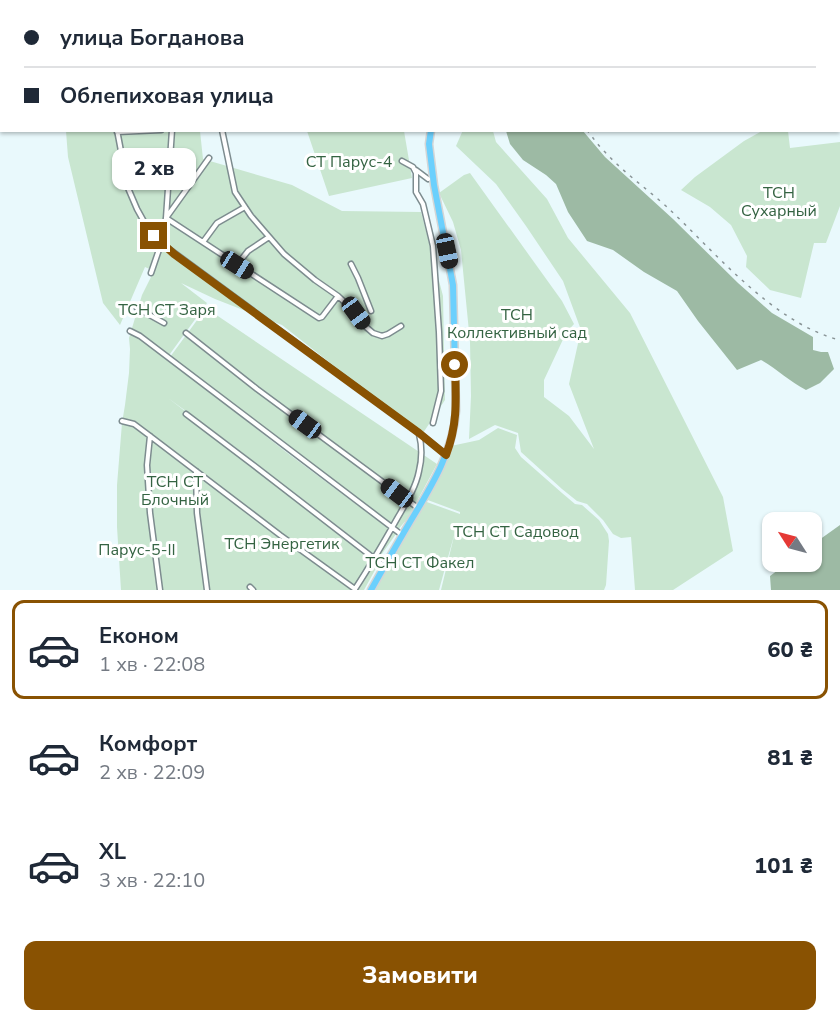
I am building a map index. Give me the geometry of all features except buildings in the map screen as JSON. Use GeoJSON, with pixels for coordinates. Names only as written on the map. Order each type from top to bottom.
{"type":"FeatureCollection","features":[{"type":"Feature","properties":{"kind":"main road"},"geometry":{"type":"LineString","coordinates":[[371,590],[446,455],[455,426],[452,273],[434,185],[430,132]]}},
{"type":"Feature","properties":{"kind":"street"},"geometry":{"type":"LineString","coordinates":[[117,132],[128,188],[147,227],[161,243],[446,455]]}},
{"type":"Feature","properties":{"kind":"street"},"geometry":{"type":"LineString","coordinates":[[151,273],[166,218],[172,132]]}},
{"type":"Feature","properties":{"kind":"street"},"geometry":{"type":"LineString","coordinates":[[222,132],[235,192],[251,216],[284,254],[338,296],[373,333],[382,336],[401,326]]}},
{"type":"Feature","properties":{"kind":"street"},"geometry":{"type":"LineString","coordinates":[[166,218],[209,158]]}},
{"type":"Feature","properties":{"kind":"street"},"geometry":{"type":"LineString","coordinates":[[402,161],[428,179]]}},
{"type":"Feature","properties":{"kind":"street"},"geometry":{"type":"LineString","coordinates":[[413,168],[416,173],[417,192],[423,204],[433,246],[437,291],[441,391],[433,423]]}},
{"type":"Feature","properties":{"kind":"street"},"geometry":{"type":"LineString","coordinates":[[203,243],[217,223],[245,207]]}},
{"type":"Feature","properties":{"kind":"street"},"geometry":{"type":"LineString","coordinates":[[166,218],[319,318],[338,296]]}},
{"type":"Feature","properties":{"kind":"street"},"geometry":{"type":"LineString","coordinates":[[237,265],[248,251],[269,237]]}},
{"type":"Feature","properties":{"kind":"street"},"geometry":{"type":"LineString","coordinates":[[351,264],[371,311]]}},
{"type":"Feature","properties":{"kind":"street"},"geometry":{"type":"LineString","coordinates":[[137,308],[164,323]]}},
{"type":"Feature","properties":{"kind":"street"},"geometry":{"type":"LineString","coordinates":[[130,331],[140,336],[402,536]]}},
{"type":"Feature","properties":{"kind":"street"},"geometry":{"type":"LineString","coordinates":[[186,333],[257,389],[418,508]]}},
{"type":"Feature","properties":{"kind":"street"},"geometry":{"type":"LineString","coordinates":[[186,414],[384,566]]}},
{"type":"Feature","properties":{"kind":"street"},"geometry":{"type":"LineString","coordinates":[[122,421],[134,424],[355,590],[393,527],[416,481],[421,443],[419,433]]}},
{"type":"Feature","properties":{"kind":"street"},"geometry":{"type":"LineString","coordinates":[[150,436],[147,465],[160,590]]}},
{"type":"Feature","properties":{"kind":"street"},"geometry":{"type":"LineString","coordinates":[[196,471],[197,513],[207,590]]}},
{"type":"Feature","properties":{"kind":"green space"},"geometry":{"type":"Polygon","coordinates":[[[66,132],[200,132],[203,159],[292,185],[342,211],[421,212],[443,296],[445,400],[423,433],[282,325],[181,283],[207,303],[167,358],[286,452],[396,534],[379,558],[168,398],[380,561],[364,590],[121,590],[117,485],[129,373],[129,338],[142,295],[154,271],[145,267],[120,325],[103,303],[68,157],[66,132]]]}},
{"type":"Feature","properties":{"kind":"green space","name":"СТ Парус-4"},"geometry":{"type":"Polygon","coordinates":[[[307,132],[404,132],[412,178],[329,196],[307,132]]]}},
{"type":"Feature","properties":{"kind":"green space","name":"ТСН Коллективный сад"},"geometry":{"type":"Polygon","coordinates":[[[462,132],[493,132],[496,142],[547,199],[568,238],[630,313],[723,497],[733,551],[673,590],[635,590],[631,537],[621,538],[613,534],[587,504],[577,501],[521,452],[518,433],[495,425],[469,439],[470,342],[461,250],[453,222],[439,193],[470,173],[562,301],[574,324],[566,333],[544,380],[544,397],[569,416],[594,449],[569,384],[581,330],[563,281],[496,184],[456,146],[462,132]]]}},
{"type":"Feature","properties":{"kind":"green space"},"geometry":{"type":"Polygon","coordinates":[[[506,132],[584,132],[605,157],[738,283],[772,313],[813,337],[813,350],[828,352],[834,369],[820,383],[806,390],[761,360],[737,370],[677,291],[644,272],[613,250],[587,241],[568,212],[556,184],[523,160],[510,144],[506,132]]]}},
{"type":"Feature","properties":{"kind":"green space","name":"ТСН Сухарный"},"geometry":{"type":"Polygon","coordinates":[[[760,132],[788,132],[790,148],[840,142],[840,206],[826,243],[814,243],[801,298],[770,290],[746,267],[747,256],[731,225],[710,207],[681,190],[744,141],[760,132]]]}},
{"type":"Feature","properties":{"kind":"green space"},"geometry":{"type":"Polygon","coordinates":[[[206,308],[437,464],[408,518],[396,532],[170,357],[206,308]]]}},
{"type":"Feature","properties":{"kind":"green space","name":"ТСН СТ Садовод"},"geometry":{"type":"Polygon","coordinates":[[[498,428],[517,435],[515,448],[521,457],[575,504],[582,505],[599,520],[608,534],[609,541],[604,590],[441,590],[455,532],[439,590],[373,590],[424,501],[460,514],[460,512],[425,499],[451,446],[479,440],[498,428]]]}},
{"type":"Feature","properties":{"kind":"green space"},"geometry":{"type":"Polygon","coordinates":[[[840,525],[840,590],[771,590],[770,576],[775,572],[822,572],[822,538],[840,525]]]}},
{"type":"Feature","properties":{"kind":"railway"},"geometry":{"type":"LineString","coordinates":[[589,132],[612,159],[667,207],[725,265],[769,303],[816,332],[840,340]]}},
{"type":"Feature","properties":{"kind":"route"},"geometry":{"type":"LineString","coordinates":[[154,236],[174,254],[446,455],[455,426],[455,365]]}},
{"type":"Feature","properties":{"kind":"park label","name":"ТСН СТ Заря"},"geometry":{"type":"Point","coordinates":[167,309]}},
{"type":"Feature","properties":{"kind":"park label","name":"ТСН СТ Блочный"},"geometry":{"type":"Point","coordinates":[175,490]}},
{"type":"Feature","properties":{"kind":"park label","name":"ТСН Энергетик"},"geometry":{"type":"Point","coordinates":[282,543]}},
{"type":"Feature","properties":{"kind":"park label","name":"Парус-5-II"},"geometry":{"type":"Point","coordinates":[137,549]}},
{"type":"Feature","properties":{"kind":"park label","name":"ТСН СТ Факел"},"geometry":{"type":"Point","coordinates":[420,562]}}]}
